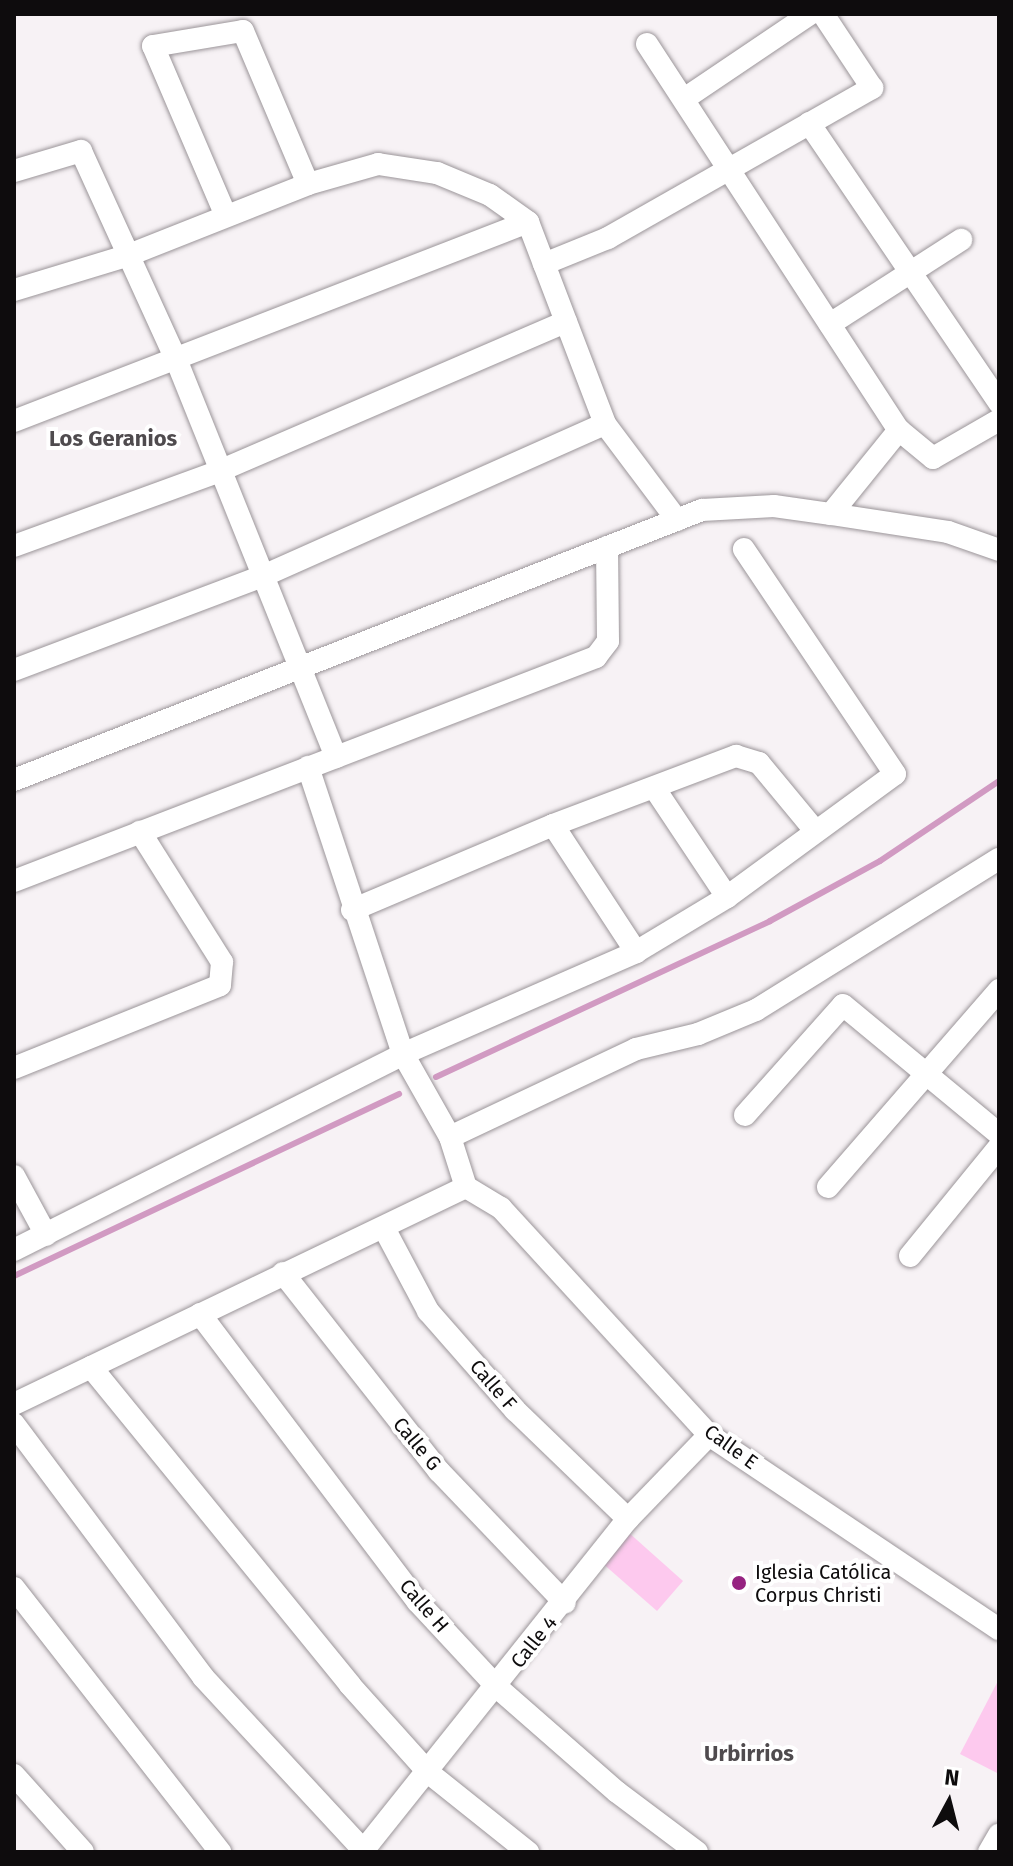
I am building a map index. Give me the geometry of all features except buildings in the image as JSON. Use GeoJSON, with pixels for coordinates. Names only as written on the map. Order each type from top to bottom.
{"type":"FeatureCollection","features":[{"type":"Feature","properties":{"kind":"street"},"geometry":{"type":"LineString","coordinates":[[684,99],[810,14]]}},
{"type":"Feature","properties":{"kind":"street"},"geometry":{"type":"LineString","coordinates":[[544,264],[608,238],[872,88],[823,14]]}},
{"type":"Feature","properties":{"kind":"street"},"geometry":{"type":"LineString","coordinates":[[226,216],[153,46],[243,31],[308,184]]}},
{"type":"Feature","properties":{"kind":"street"},"geometry":{"type":"LineString","coordinates":[[647,44],[899,430],[933,458],[999,420]]}},
{"type":"Feature","properties":{"kind":"street"},"geometry":{"type":"LineString","coordinates":[[809,123],[999,403]]}},
{"type":"Feature","properties":{"kind":"street"},"geometry":{"type":"LineString","coordinates":[[14,171],[81,151],[176,359],[217,472],[336,757]]}},
{"type":"Feature","properties":{"kind":"street"},"geometry":{"type":"LineString","coordinates":[[14,290],[129,255],[308,184],[378,164],[437,173],[490,195],[528,222],[605,424],[677,520]]}},
{"type":"Feature","properties":{"kind":"street"},"geometry":{"type":"LineString","coordinates":[[14,421],[528,222]]}},
{"type":"Feature","properties":{"kind":"street"},"geometry":{"type":"LineString","coordinates":[[830,324],[961,240]]}},
{"type":"Feature","properties":{"kind":"street"},"geometry":{"type":"LineString","coordinates":[[14,546],[217,472],[566,322]]}},
{"type":"Feature","properties":{"kind":"street"},"geometry":{"type":"LineString","coordinates":[[14,670],[263,576],[605,424]]}},
{"type":"Feature","properties":{"kind":"street"},"geometry":{"type":"LineString","coordinates":[[831,514],[899,430]]}},
{"type":"Feature","properties":{"kind":"street"},"geometry":{"type":"LineString","coordinates":[[14,780],[702,510],[774,506],[948,532],[999,550]]}},
{"type":"Feature","properties":{"kind":"street"},"geometry":{"type":"LineString","coordinates":[[15,877],[596,657],[608,641],[607,547]]}},
{"type":"Feature","properties":{"kind":"street"},"geometry":{"type":"LineString","coordinates":[[14,1250],[403,1054],[636,952],[727,897],[895,774],[744,549]]}},
{"type":"Feature","properties":{"kind":"street"},"geometry":{"type":"LineString","coordinates":[[352,910],[553,825],[736,756],[748,756],[759,763],[816,832]]}},
{"type":"Feature","properties":{"kind":"street"},"geometry":{"type":"LineString","coordinates":[[14,1404],[283,1273],[385,1230],[466,1187],[450,1137],[403,1054],[352,910],[308,767]]}},
{"type":"Feature","properties":{"kind":"street"},"geometry":{"type":"LineString","coordinates":[[655,789],[727,897]]}},
{"type":"Feature","properties":{"kind":"street"},"geometry":{"type":"LineString","coordinates":[[553,825],[636,952]]}},
{"type":"Feature","properties":{"kind":"street"},"geometry":{"type":"LineString","coordinates":[[14,1068],[220,985],[222,962],[140,832]]}},
{"type":"Feature","properties":{"kind":"street"},"geometry":{"type":"LineString","coordinates":[[450,1137],[636,1049],[698,1034],[756,1010],[999,859]]}},
{"type":"Feature","properties":{"kind":"street"},"geometry":{"type":"LineString","coordinates":[[828,1187],[924,1072],[999,990]]}},
{"type":"Feature","properties":{"kind":"street"},"geometry":{"type":"LineString","coordinates":[[745,1115],[843,1005],[999,1134]]}},
{"type":"Feature","properties":{"kind":"street"},"geometry":{"type":"LineString","coordinates":[[910,1256],[999,1147]]}},
{"type":"Feature","properties":{"kind":"street"},"geometry":{"type":"LineString","coordinates":[[14,1176],[46,1235]]}},
{"type":"Feature","properties":{"kind":"street","name":"Calle E"},"geometry":{"type":"LineString","coordinates":[[466,1187],[501,1208],[709,1435],[999,1629]]}},
{"type":"Feature","properties":{"kind":"street","name":"Calle F"},"geometry":{"type":"LineString","coordinates":[[385,1230],[428,1311],[515,1410],[628,1519]]}},
{"type":"Feature","properties":{"kind":"street","name":"Calle G"},"geometry":{"type":"LineString","coordinates":[[283,1273],[439,1471],[565,1603]]}},
{"type":"Feature","properties":{"kind":"street","name":"Calle H"},"geometry":{"type":"LineString","coordinates":[[200,1314],[418,1602],[498,1688],[617,1792],[697,1852]]}},
{"type":"Feature","properties":{"kind":"street"},"geometry":{"type":"LineString","coordinates":[[91,1367],[350,1685],[429,1773],[528,1852]]}},
{"type":"Feature","properties":{"kind":"street"},"geometry":{"type":"LineString","coordinates":[[14,1424],[203,1677],[363,1852]]}},
{"type":"Feature","properties":{"kind":"street","name":"Calle 4"},"geometry":{"type":"LineString","coordinates":[[363,1852],[498,1688],[628,1519],[709,1435]]}},
{"type":"Feature","properties":{"kind":"street"},"geometry":{"type":"LineString","coordinates":[[14,1588],[220,1852]]}},
{"type":"Feature","properties":{"kind":"street"},"geometry":{"type":"LineString","coordinates":[[14,1775],[83,1852]]}},
{"type":"Feature","properties":{"kind":"street"},"geometry":{"type":"LineString","coordinates":[[989,1852],[999,1835]]}},
{"type":"Feature","properties":{"kind":"shaded area"},"geometry":{"type":"Polygon","coordinates":[[[628,1532],[683,1581],[657,1611],[601,1562],[628,1532]]]}},
{"type":"Feature","properties":{"kind":"shaded area"},"geometry":{"type":"Polygon","coordinates":[[[999,1679],[999,1774],[960,1754],[999,1679]]]}},
{"type":"Feature","properties":{"kind":"waterway"},"geometry":{"type":"LineString","coordinates":[[436,1077],[770,921],[880,861],[999,781]]}},
{"type":"Feature","properties":{"kind":"waterway"},"geometry":{"type":"LineString","coordinates":[[14,1276],[399,1094]]}},
{"type":"Feature","properties":{"kind":"place","name":"Iglesia Católica Corpus Christi"},"geometry":{"type":"Point","coordinates":[739,1583]}},
{"type":"Feature","properties":{"kind":"district","name":"Los Geranios"},"geometry":{"type":"Point","coordinates":[113,439]}},
{"type":"Feature","properties":{"kind":"district","name":"Urbirrios"},"geometry":{"type":"Point","coordinates":[749,1754]}}]}
